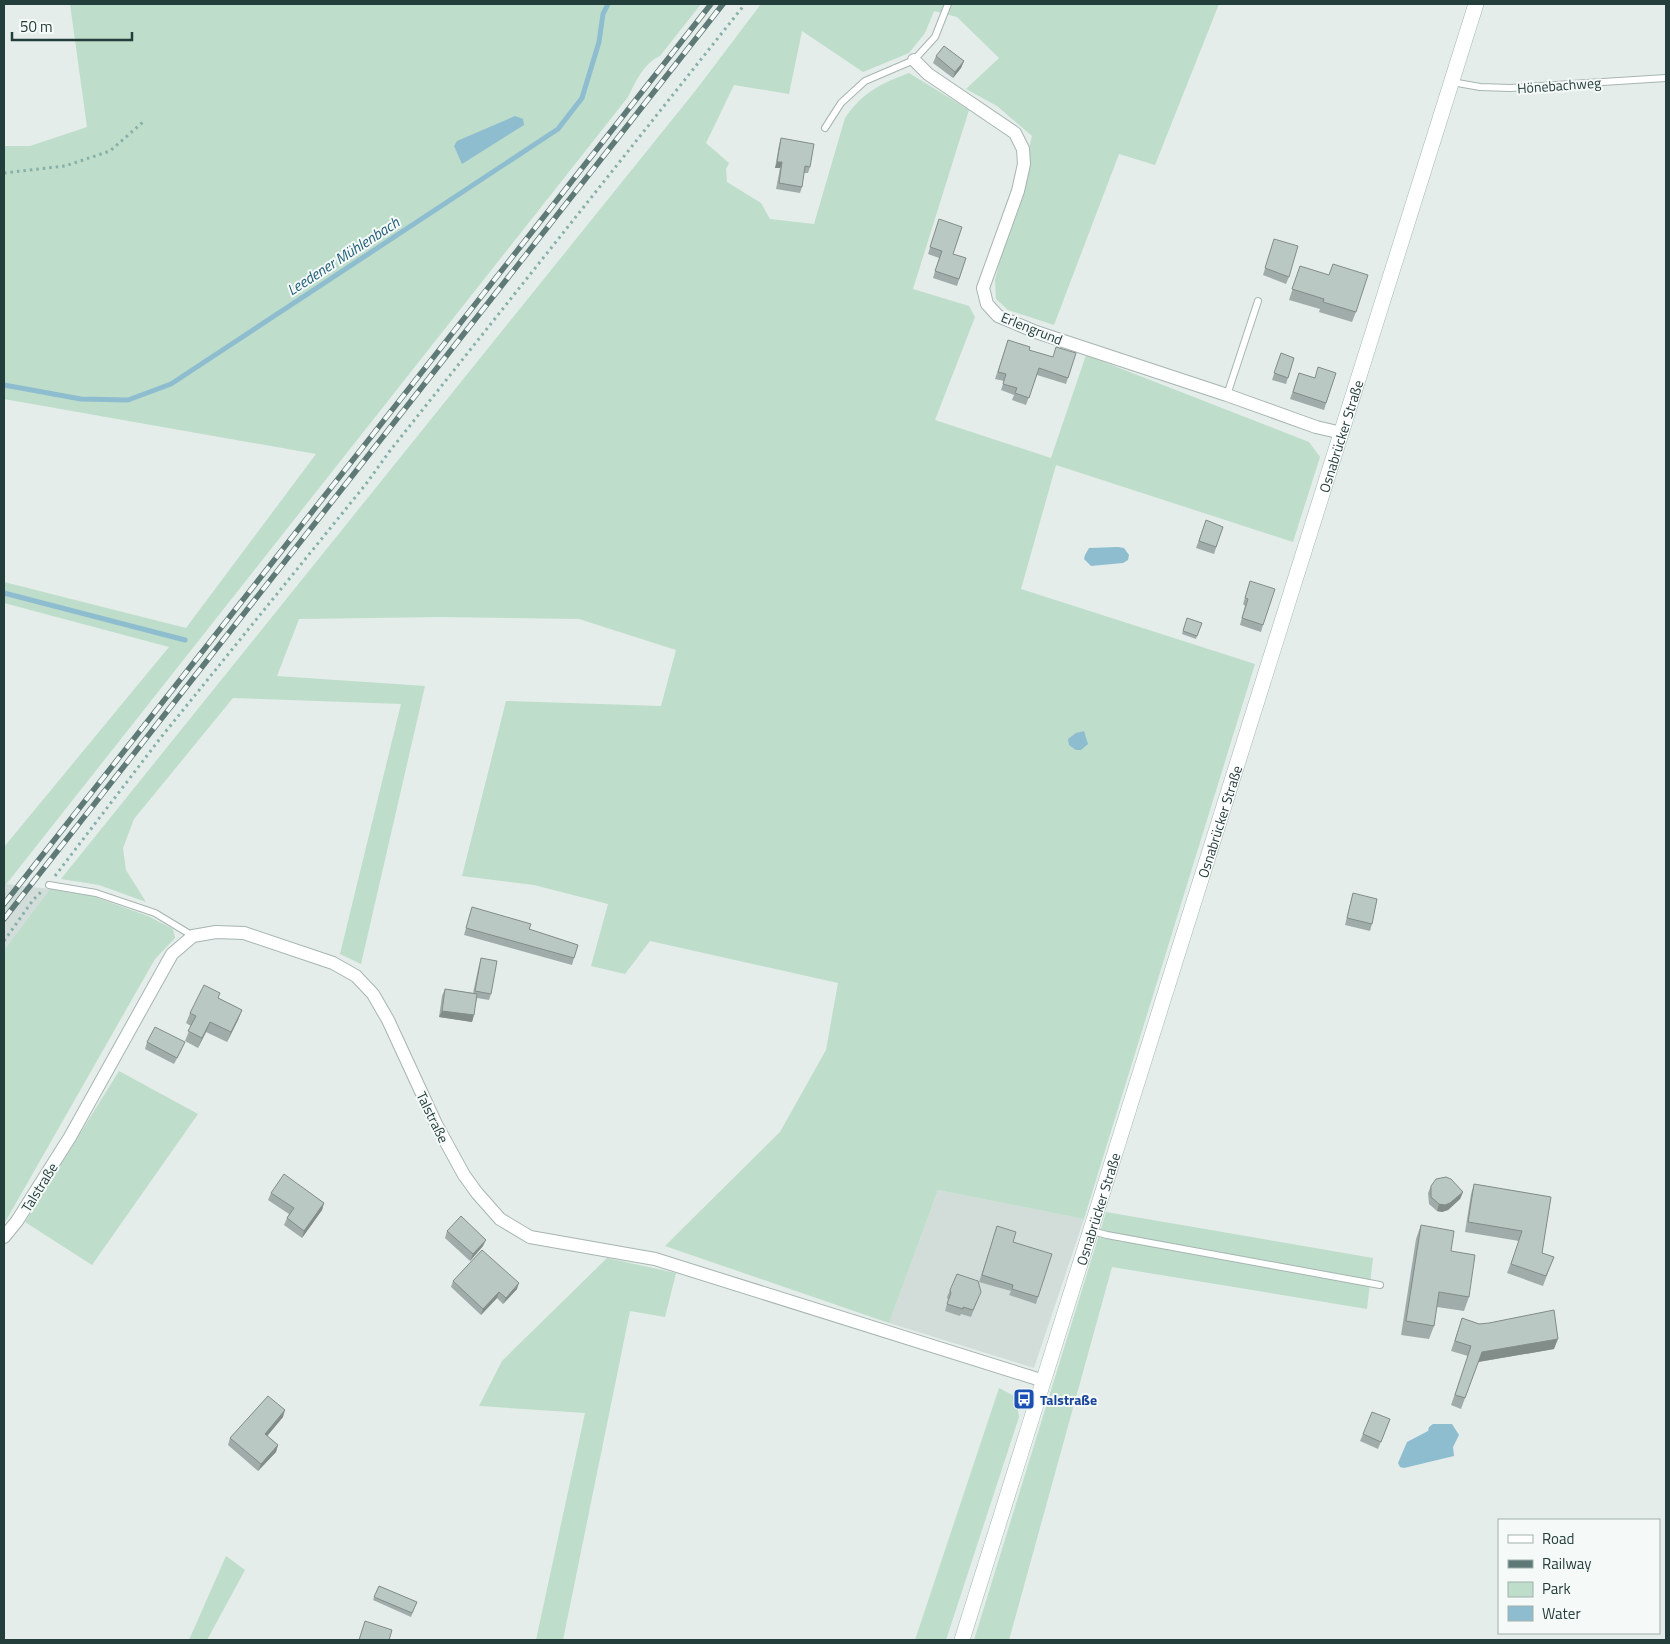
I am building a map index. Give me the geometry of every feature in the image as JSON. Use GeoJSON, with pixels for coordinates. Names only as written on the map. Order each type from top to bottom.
{"type":"FeatureCollection","features":[{"type":"Feature","properties":{"kind":"main road","name":"Osnabrücker Straße"},"geometry":{"type":"LineString","coordinates":[[962,1640],[1476,4]]}},
{"type":"Feature","properties":{"kind":"street","name":"Erlengrund"},"geometry":{"type":"LineString","coordinates":[[914,60],[928,74],[1015,134],[1023,149],[1024,164],[1018,191],[983,288],[987,304],[998,316],[1036,332],[1227,395],[1316,427],[1342,433]]}},
{"type":"Feature","properties":{"kind":"street","name":"Talstraße"},"geometry":{"type":"LineString","coordinates":[[4,1237],[17,1221],[70,1137],[172,954],[193,936],[216,932],[244,933],[333,963],[356,976],[373,994],[388,1020],[436,1124],[464,1176],[500,1219],[530,1237],[655,1259],[1044,1381]]}},
{"type":"Feature","properties":{"kind":"lane"},"geometry":{"type":"LineString","coordinates":[[825,128],[841,103],[865,81],[914,60],[935,37],[948,4]]}},
{"type":"Feature","properties":{"kind":"lane","name":"Hönebachweg"},"geometry":{"type":"LineString","coordinates":[[1452,82],[1480,87],[1510,88],[1666,78]]}},
{"type":"Feature","properties":{"kind":"lane"},"geometry":{"type":"LineString","coordinates":[[1227,395],[1258,302]]}},
{"type":"Feature","properties":{"kind":"lane"},"geometry":{"type":"LineString","coordinates":[[49,884],[96,893],[155,913],[193,936]]}},
{"type":"Feature","properties":{"kind":"lane"},"geometry":{"type":"LineString","coordinates":[[1091,1231],[1380,1285]]}},
{"type":"Feature","properties":{"kind":"path"},"geometry":{"type":"LineString","coordinates":[[4,942],[33,900],[49,884],[162,736],[360,491],[388,452],[744,4]]}},
{"type":"Feature","properties":{"kind":"path"},"geometry":{"type":"LineString","coordinates":[[4,173],[65,166],[110,151],[143,122]]}},
{"type":"Feature","properties":{"kind":"shaded area"},"geometry":{"type":"Polygon","coordinates":[[[6,884],[50,889],[4,950],[4,887],[6,884]]]}},
{"type":"Feature","properties":{"kind":"shaded area"},"geometry":{"type":"Polygon","coordinates":[[[938,1190],[1084,1219],[1034,1368],[889,1323],[938,1190]]]}},
{"type":"Feature","properties":{"kind":"green space"},"geometry":{"type":"Polygon","coordinates":[[[70,4],[701,4],[660,56],[645,68],[628,97],[4,887],[4,847],[169,647],[4,603],[4,582],[186,628],[316,454],[4,399],[4,146],[30,146],[87,127],[70,4]]]}},
{"type":"Feature","properties":{"kind":"green space"},"geometry":{"type":"Polygon","coordinates":[[[761,4],[1219,4],[1155,165],[1119,154],[1054,325],[1008,310],[996,299],[995,280],[1032,136],[997,106],[966,89],[999,58],[957,17],[934,11],[925,33],[909,53],[863,72],[802,31],[789,94],[734,85],[706,143],[729,163],[726,169],[727,182],[761,203],[770,219],[814,224],[845,118],[873,90],[909,73],[969,110],[913,289],[969,306],[975,317],[935,420],[1051,458],[1086,355],[1309,442],[1320,457],[1293,542],[1056,465],[1021,589],[1255,664],[1084,1219],[938,1190],[889,1323],[665,1246],[780,1132],[826,1050],[838,983],[650,941],[625,974],[591,966],[608,904],[534,885],[462,876],[506,701],[661,706],[676,650],[579,619],[441,617],[299,619],[277,676],[425,686],[361,964],[340,954],[401,704],[233,698],[134,819],[123,848],[126,870],[146,902],[99,885],[61,879],[696,90],[761,4]]]}},
{"type":"Feature","properties":{"kind":"green space"},"geometry":{"type":"Polygon","coordinates":[[[50,889],[92,896],[148,916],[173,929],[175,938],[155,959],[4,1224],[4,950],[50,889]]]}},
{"type":"Feature","properties":{"kind":"green space"},"geometry":{"type":"Polygon","coordinates":[[[119,1071],[198,1114],[92,1265],[25,1222],[119,1071]]]}},
{"type":"Feature","properties":{"kind":"green space"},"geometry":{"type":"Polygon","coordinates":[[[1106,1212],[1373,1258],[1367,1309],[1112,1267],[1009,1640],[974,1640],[1106,1212]]]}},
{"type":"Feature","properties":{"kind":"green space"},"geometry":{"type":"Polygon","coordinates":[[[607,1258],[676,1273],[665,1317],[630,1311],[563,1640],[536,1640],[585,1413],[479,1406],[502,1361],[607,1258]]]}},
{"type":"Feature","properties":{"kind":"green space"},"geometry":{"type":"Polygon","coordinates":[[[999,1388],[1016,1397],[1019,1417],[946,1640],[915,1640],[999,1388]]]}},
{"type":"Feature","properties":{"kind":"green space"},"geometry":{"type":"Polygon","coordinates":[[[226,1556],[245,1570],[207,1640],[189,1640],[226,1556]]]}},
{"type":"Feature","properties":{"kind":"water"},"geometry":{"type":"Polygon","coordinates":[[[515,116],[523,119],[524,125],[462,164],[454,146],[457,141],[515,116]]]}},
{"type":"Feature","properties":{"kind":"water"},"geometry":{"type":"Polygon","coordinates":[[[1089,548],[1124,548],[1129,555],[1128,560],[1123,563],[1091,566],[1084,559],[1089,548]]]}},
{"type":"Feature","properties":{"kind":"water"},"geometry":{"type":"Polygon","coordinates":[[[1084,731],[1088,744],[1081,750],[1076,750],[1069,745],[1068,739],[1076,733],[1084,731]]]}},
{"type":"Feature","properties":{"kind":"water"},"geometry":{"type":"Polygon","coordinates":[[[1433,1424],[1452,1424],[1459,1435],[1453,1447],[1454,1456],[1404,1468],[1400,1467],[1398,1463],[1407,1442],[1428,1431],[1429,1427],[1433,1424]]]}},
{"type":"Feature","properties":{"kind":"building"},"geometry":{"type":"Polygon","coordinates":[[[944,46],[964,61],[955,72],[936,56],[944,46]]]}},
{"type":"Feature","properties":{"kind":"building"},"geometry":{"type":"Polygon","coordinates":[[[781,138],[814,144],[810,167],[805,166],[802,187],[779,183],[782,162],[777,162],[781,138]]]}},
{"type":"Feature","properties":{"kind":"building"},"geometry":{"type":"Polygon","coordinates":[[[939,219],[962,227],[953,254],[966,258],[959,279],[935,271],[942,251],[930,247],[939,219]]]}},
{"type":"Feature","properties":{"kind":"building"},"geometry":{"type":"Polygon","coordinates":[[[1274,239],[1298,246],[1289,277],[1265,268],[1274,239]]]}},
{"type":"Feature","properties":{"kind":"building"},"geometry":{"type":"Polygon","coordinates":[[[1333,264],[1368,275],[1356,312],[1323,302],[1324,299],[1292,289],[1300,266],[1329,275],[1333,264]]]}},
{"type":"Feature","properties":{"kind":"building"},"geometry":{"type":"Polygon","coordinates":[[[1008,340],[1030,347],[1029,350],[1053,357],[1056,347],[1076,353],[1068,378],[1039,368],[1029,398],[1015,393],[1017,388],[1003,384],[1006,374],[998,372],[1008,340]]]}},
{"type":"Feature","properties":{"kind":"building"},"geometry":{"type":"Polygon","coordinates":[[[1281,353],[1294,358],[1288,378],[1274,373],[1281,353]]]}},
{"type":"Feature","properties":{"kind":"building"},"geometry":{"type":"Polygon","coordinates":[[[1318,367],[1336,373],[1326,403],[1293,392],[1299,373],[1315,378],[1318,367]]]}},
{"type":"Feature","properties":{"kind":"building"},"geometry":{"type":"Polygon","coordinates":[[[1206,520],[1223,527],[1216,547],[1199,541],[1206,520]]]}},
{"type":"Feature","properties":{"kind":"building"},"geometry":{"type":"Polygon","coordinates":[[[1250,581],[1275,589],[1263,625],[1242,618],[1248,599],[1245,598],[1250,581]]]}},
{"type":"Feature","properties":{"kind":"building"},"geometry":{"type":"Polygon","coordinates":[[[1187,618],[1202,623],[1197,636],[1183,631],[1187,618]]]}},
{"type":"Feature","properties":{"kind":"building"},"geometry":{"type":"Polygon","coordinates":[[[1353,893],[1377,899],[1372,924],[1347,918],[1353,893]]]}},
{"type":"Feature","properties":{"kind":"building"},"geometry":{"type":"Polygon","coordinates":[[[472,907],[531,924],[529,929],[578,945],[574,958],[466,928],[472,907]]]}},
{"type":"Feature","properties":{"kind":"building"},"geometry":{"type":"Polygon","coordinates":[[[481,958],[497,961],[491,994],[475,991],[481,958]]]}},
{"type":"Feature","properties":{"kind":"building"},"geometry":{"type":"Polygon","coordinates":[[[204,985],[220,993],[218,998],[242,1010],[231,1032],[210,1022],[202,1038],[188,1031],[196,1016],[190,1013],[204,985]]]}},
{"type":"Feature","properties":{"kind":"building"},"geometry":{"type":"Polygon","coordinates":[[[445,989],[477,994],[474,1015],[442,1011],[445,989]]]}},
{"type":"Feature","properties":{"kind":"building"},"geometry":{"type":"Polygon","coordinates":[[[155,1027],[185,1042],[177,1058],[147,1042],[155,1027]]]}},
{"type":"Feature","properties":{"kind":"building"},"geometry":{"type":"Polygon","coordinates":[[[284,1174],[324,1203],[304,1231],[287,1218],[294,1208],[271,1193],[284,1174]]]}},
{"type":"Feature","properties":{"kind":"building"},"geometry":{"type":"Polygon","coordinates":[[[1446,1177],[1451,1179],[1463,1192],[1445,1205],[1439,1204],[1431,1197],[1431,1186],[1436,1179],[1446,1177]]]}},
{"type":"Feature","properties":{"kind":"building"},"geometry":{"type":"Polygon","coordinates":[[[1474,1184],[1551,1197],[1542,1253],[1554,1257],[1546,1276],[1511,1264],[1522,1231],[1468,1222],[1474,1184]]]}},
{"type":"Feature","properties":{"kind":"building"},"geometry":{"type":"Polygon","coordinates":[[[461,1216],[486,1240],[473,1254],[447,1231],[461,1216]]]}},
{"type":"Feature","properties":{"kind":"building"},"geometry":{"type":"Polygon","coordinates":[[[1421,1225],[1454,1231],[1451,1251],[1475,1255],[1469,1297],[1439,1292],[1434,1326],[1406,1321],[1421,1225]]]}},
{"type":"Feature","properties":{"kind":"building"},"geometry":{"type":"Polygon","coordinates":[[[997,1226],[1016,1232],[1013,1242],[1052,1254],[1038,1297],[1012,1289],[1013,1285],[982,1275],[997,1226]]]}},
{"type":"Feature","properties":{"kind":"building"},"geometry":{"type":"Polygon","coordinates":[[[482,1250],[519,1283],[506,1298],[499,1292],[483,1309],[453,1281],[482,1250]]]}},
{"type":"Feature","properties":{"kind":"building"},"geometry":{"type":"Polygon","coordinates":[[[957,1274],[978,1281],[981,1292],[973,1310],[947,1304],[951,1293],[950,1290],[957,1274]]]}},
{"type":"Feature","properties":{"kind":"building"},"geometry":{"type":"Polygon","coordinates":[[[1554,1310],[1558,1339],[1482,1352],[1465,1398],[1455,1395],[1471,1346],[1455,1341],[1462,1318],[1479,1324],[1554,1310]]]}},
{"type":"Feature","properties":{"kind":"building"},"geometry":{"type":"Polygon","coordinates":[[[268,1396],[285,1410],[265,1434],[278,1445],[261,1464],[230,1438],[268,1396]]]}},
{"type":"Feature","properties":{"kind":"building"},"geometry":{"type":"Polygon","coordinates":[[[1372,1412],[1390,1419],[1381,1442],[1363,1434],[1372,1412]]]}},
{"type":"Feature","properties":{"kind":"building"},"geometry":{"type":"Polygon","coordinates":[[[379,1586],[417,1602],[412,1613],[374,1597],[379,1586]]]}},
{"type":"Feature","properties":{"kind":"building"},"geometry":{"type":"Polygon","coordinates":[[[365,1621],[392,1630],[389,1640],[359,1640],[365,1621]]]}},
{"type":"Feature","properties":{"kind":"waterway","name":"Leedener Mühlenbach"},"geometry":{"type":"LineString","coordinates":[[4,385],[81,399],[128,400],[171,384],[558,129],[582,98],[599,42],[603,14],[608,4]]}},
{"type":"Feature","properties":{"kind":"waterway"},"geometry":{"type":"LineString","coordinates":[[4,593],[185,640]]}},
{"type":"Feature","properties":{"kind":"railway"},"geometry":{"type":"LineString","coordinates":[[4,904],[711,4]]}},
{"type":"Feature","properties":{"kind":"railway"},"geometry":{"type":"LineString","coordinates":[[4,919],[723,4]]}},
{"type":"Feature","properties":{"kind":"place","name":"Talstraße"},"geometry":{"type":"Point","coordinates":[1024,1399]}}]}
